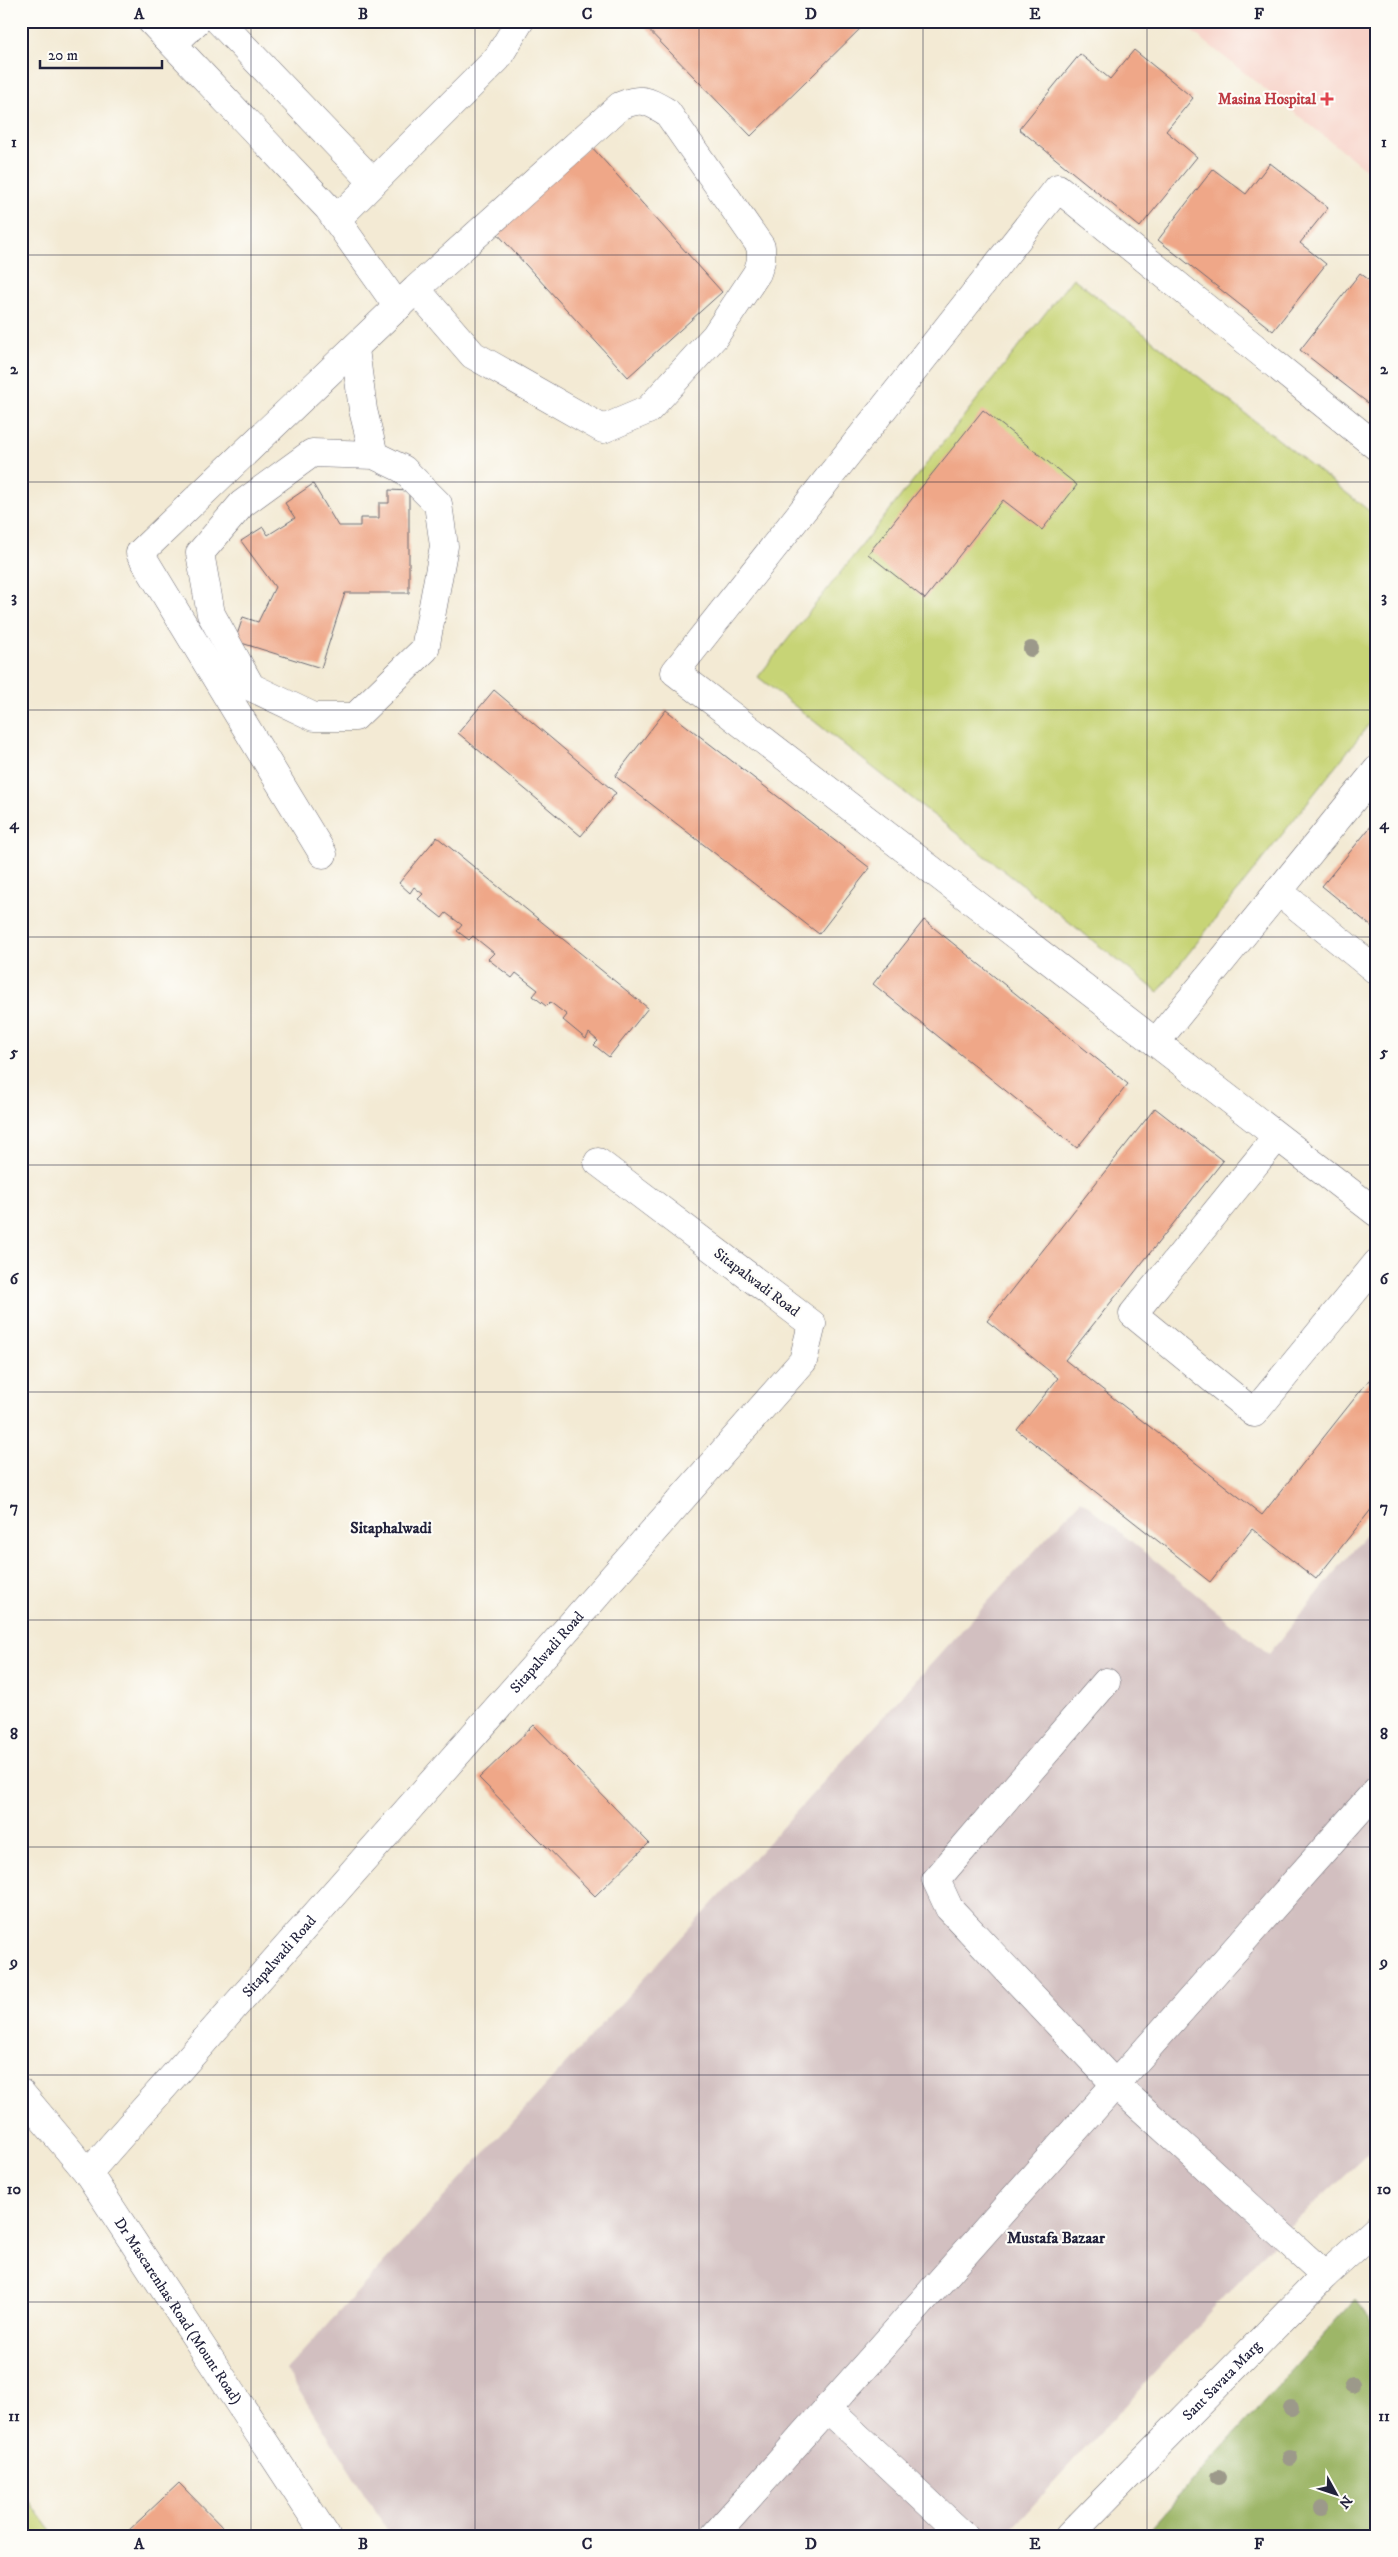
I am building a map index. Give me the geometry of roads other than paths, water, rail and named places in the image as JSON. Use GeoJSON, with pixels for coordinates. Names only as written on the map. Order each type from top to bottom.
{"type":"FeatureCollection","features":[{"type":"Feature","properties":{"kind":"street"},"geometry":{"type":"LineString","coordinates":[[151,21],[328,208],[336,220],[407,298],[474,355],[603,429],[648,410],[715,336],[756,273],[761,261],[761,247],[667,112],[652,103],[638,98],[620,106],[407,298],[140,553],[324,854]]}},
{"type":"Feature","properties":{"kind":"street"},"geometry":{"type":"LineString","coordinates":[[173,44],[197,21]]}},
{"type":"Feature","properties":{"kind":"street"},"geometry":{"type":"LineString","coordinates":[[219,21],[374,182]]}},
{"type":"Feature","properties":{"kind":"street"},"geometry":{"type":"LineString","coordinates":[[336,220],[496,59],[520,21]]}},
{"type":"Feature","properties":{"kind":"street"},"geometry":{"type":"LineString","coordinates":[[1377,447],[1058,188],[675,672],[1377,1213]]}},
{"type":"Feature","properties":{"kind":"street"},"geometry":{"type":"LineString","coordinates":[[355,349],[363,410],[374,455]]}},
{"type":"Feature","properties":{"kind":"street"},"geometry":{"type":"LineString","coordinates":[[312,454],[374,455],[403,469],[438,504],[444,546],[425,649],[355,716],[314,717],[251,687],[211,614],[200,553],[242,504],[312,454]]}},
{"type":"Feature","properties":{"kind":"street"},"geometry":{"type":"LineString","coordinates":[[1156,1042],[1377,770]]}},
{"type":"Feature","properties":{"kind":"street"},"geometry":{"type":"LineString","coordinates":[[1278,891],[1377,971]]}},
{"type":"Feature","properties":{"kind":"street"},"geometry":{"type":"LineString","coordinates":[[1277,1137],[1133,1314],[1254,1414],[1377,1263]]}},
{"type":"Feature","properties":{"kind":"street","name":"Sitapalwadi Road"},"geometry":{"type":"LineString","coordinates":[[88,2173],[803,1361],[812,1324],[598,1162]]}},
{"type":"Feature","properties":{"kind":"street"},"geometry":{"type":"LineString","coordinates":[[1106,1682],[936,1880],[949,1908],[1115,2084],[1325,2275]]}},
{"type":"Feature","properties":{"kind":"street"},"geometry":{"type":"LineString","coordinates":[[714,2536],[1377,1790]]}},
{"type":"Feature","properties":{"kind":"street","name":"Dr Mascarenhas Road (Mount Road)"},"geometry":{"type":"LineString","coordinates":[[21,2093],[88,2173],[326,2536]]}},
{"type":"Feature","properties":{"kind":"street","name":"Sant Savata Marg"},"geometry":{"type":"LineString","coordinates":[[1068,2536],[1325,2275],[1374,2236]]}},
{"type":"Feature","properties":{"kind":"street"},"geometry":{"type":"LineString","coordinates":[[827,2408],[964,2536]]}},
{"type":"Feature","properties":{"kind":"place","name":"Masina Hospital"},"geometry":{"type":"Point","coordinates":[1327,99]}},
{"type":"Feature","properties":{"kind":"district","name":"Sitaphalwadi"},"geometry":{"type":"Point","coordinates":[391,1527]}},
{"type":"Feature","properties":{"kind":"district","name":"Mustafa Bazaar"},"geometry":{"type":"Point","coordinates":[1056,2237]}}]}
